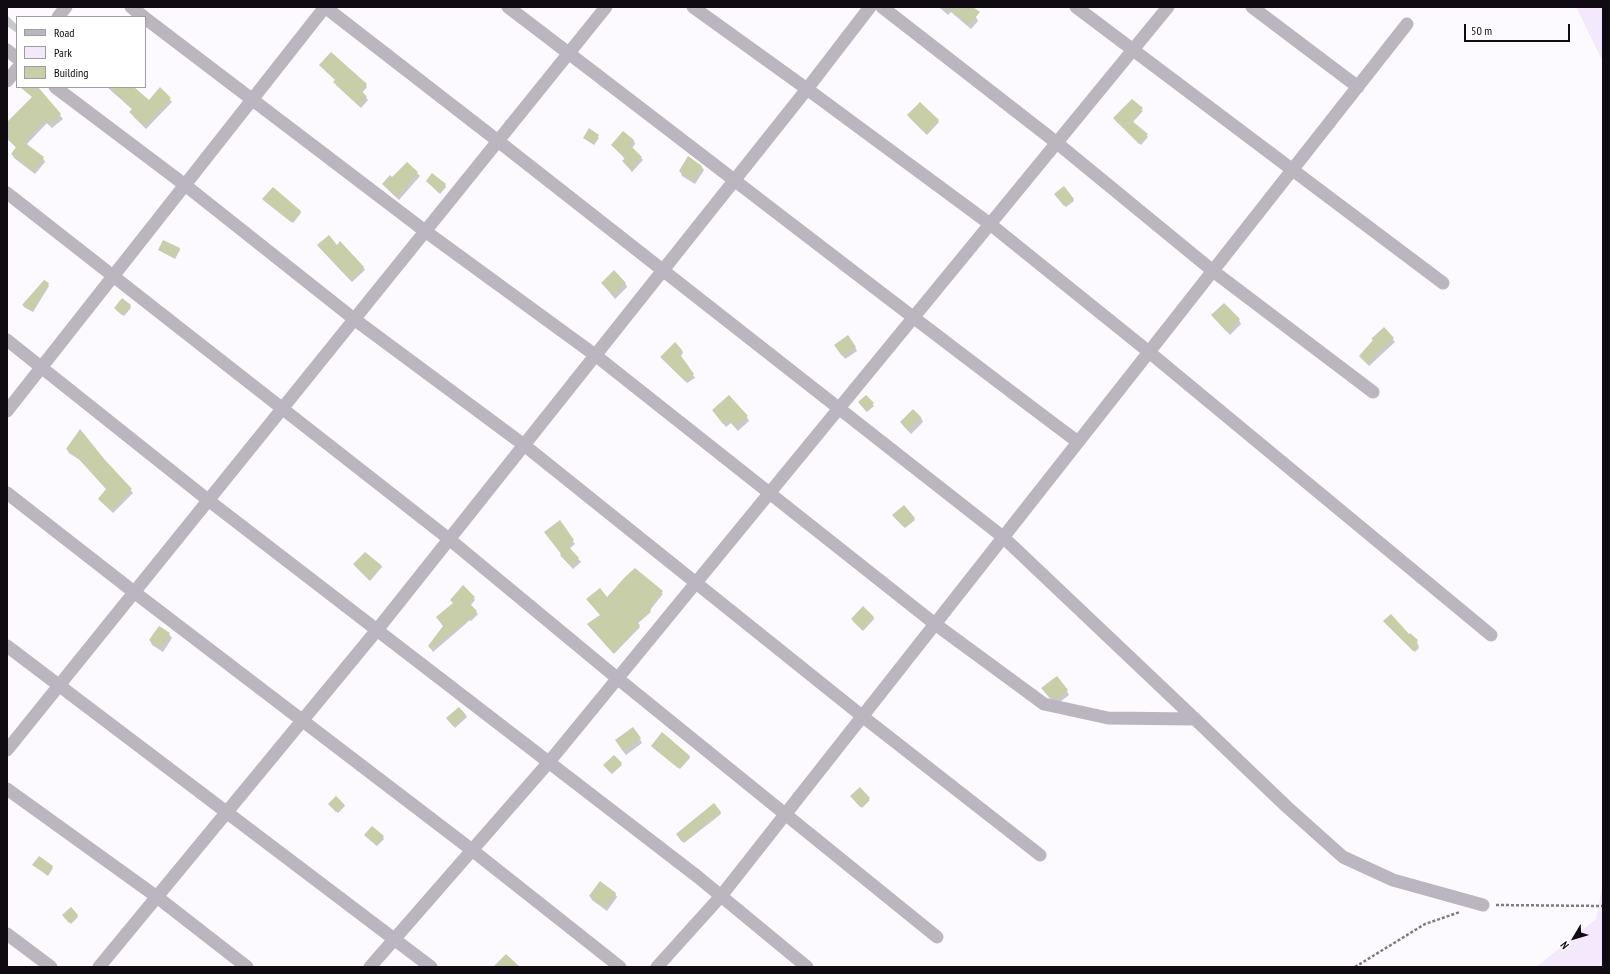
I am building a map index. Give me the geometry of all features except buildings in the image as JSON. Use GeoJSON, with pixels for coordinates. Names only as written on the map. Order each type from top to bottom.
{"type":"FeatureCollection","features":[{"type":"Feature","properties":{"kind":"street"},"geometry":{"type":"LineString","coordinates":[[59,16],[66,7]]}},
{"type":"Feature","properties":{"kind":"street"},"geometry":{"type":"LineString","coordinates":[[131,7],[143,16]]}},
{"type":"Feature","properties":{"kind":"street"},"geometry":{"type":"LineString","coordinates":[[7,411],[325,7],[1003,537],[1287,807],[1343,857],[1393,880],[1483,904]]}},
{"type":"Feature","properties":{"kind":"street"},"geometry":{"type":"LineString","coordinates":[[508,7],[735,179],[913,318],[1078,442]]}},
{"type":"Feature","properties":{"kind":"street"},"geometry":{"type":"LineString","coordinates":[[7,750],[606,7]]}},
{"type":"Feature","properties":{"kind":"street"},"geometry":{"type":"LineString","coordinates":[[693,7],[990,224],[1149,352],[1491,635]]}},
{"type":"Feature","properties":{"kind":"street"},"geometry":{"type":"LineString","coordinates":[[99,967],[377,630],[807,89],[870,7]]}},
{"type":"Feature","properties":{"kind":"street"},"geometry":{"type":"LineString","coordinates":[[882,7],[1057,143],[1213,271],[1373,392]]}},
{"type":"Feature","properties":{"kind":"street"},"geometry":{"type":"LineString","coordinates":[[1076,7],[1132,51],[1293,169],[1443,283]]}},
{"type":"Feature","properties":{"kind":"street"},"geometry":{"type":"LineString","coordinates":[[370,967],[549,762],[1168,7]]}},
{"type":"Feature","properties":{"kind":"street"},"geometry":{"type":"LineString","coordinates":[[1252,7],[1358,87]]}},
{"type":"Feature","properties":{"kind":"street"},"geometry":{"type":"LineString","coordinates":[[146,19],[425,231],[595,356],[935,624],[1044,704],[1108,718],[1195,719]]}},
{"type":"Feature","properties":{"kind":"street"},"geometry":{"type":"LineString","coordinates":[[657,967],[721,896],[1407,24]]}},
{"type":"Feature","properties":{"kind":"street"},"geometry":{"type":"LineString","coordinates":[[7,50],[16,57]]}},
{"type":"Feature","properties":{"kind":"street"},"geometry":{"type":"LineString","coordinates":[[7,81],[16,70]]}},
{"type":"Feature","properties":{"kind":"street"},"geometry":{"type":"LineString","coordinates":[[56,88],[185,186],[354,319],[524,445],[862,716],[1040,855]]}},
{"type":"Feature","properties":{"kind":"street"},"geometry":{"type":"LineString","coordinates":[[7,193],[449,539],[617,678],[937,937]]}},
{"type":"Feature","properties":{"kind":"street"},"geometry":{"type":"LineString","coordinates":[[7,340],[208,500],[698,877],[808,967]]}},
{"type":"Feature","properties":{"kind":"street"},"geometry":{"type":"LineString","coordinates":[[7,493],[472,850],[620,967]]}},
{"type":"Feature","properties":{"kind":"street"},"geometry":{"type":"LineString","coordinates":[[7,646],[226,814],[431,967]]}},
{"type":"Feature","properties":{"kind":"street"},"geometry":{"type":"LineString","coordinates":[[7,789],[157,898],[247,967]]}},
{"type":"Feature","properties":{"kind":"street"},"geometry":{"type":"LineString","coordinates":[[7,934],[50,967]]}},
{"type":"Feature","properties":{"kind":"path"},"geometry":{"type":"LineString","coordinates":[[1483,904],[1603,906]]}},
{"type":"Feature","properties":{"kind":"path"},"geometry":{"type":"LineString","coordinates":[[1355,967],[1424,924],[1461,912]]}},
{"type":"Feature","properties":{"kind":"green space"},"geometry":{"type":"Polygon","coordinates":[[[1576,7],[1603,7],[1603,62],[1576,7]]]}},
{"type":"Feature","properties":{"kind":"green space"},"geometry":{"type":"Polygon","coordinates":[[[1603,883],[1603,967],[1536,967],[1596,919],[1603,883]]]}}]}
